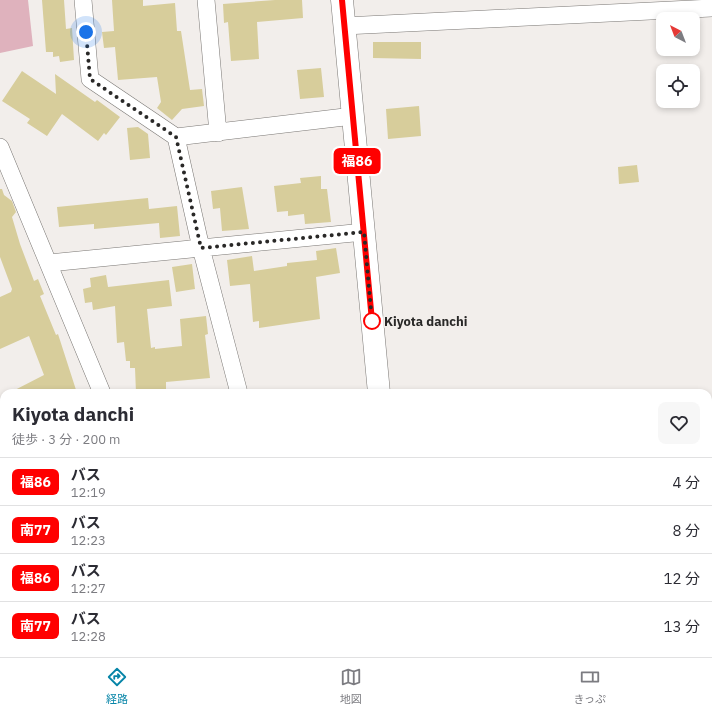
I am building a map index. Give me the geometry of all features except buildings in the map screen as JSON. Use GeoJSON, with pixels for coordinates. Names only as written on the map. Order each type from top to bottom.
{"type":"FeatureCollection","features":[{"type":"Feature","properties":{"kind":"street"},"geometry":{"type":"LineString","coordinates":[[83,0],[90,79],[176,137],[352,116]]}},
{"type":"Feature","properties":{"kind":"street"},"geometry":{"type":"LineString","coordinates":[[206,0],[218,133]]}},
{"type":"Feature","properties":{"kind":"street"},"geometry":{"type":"LineString","coordinates":[[342,0],[379,389]]}},
{"type":"Feature","properties":{"kind":"street"},"geometry":{"type":"LineString","coordinates":[[344,26],[712,8]]}},
{"type":"Feature","properties":{"kind":"street"},"geometry":{"type":"LineString","coordinates":[[176,137],[201,248],[238,389]]}},
{"type":"Feature","properties":{"kind":"street"},"geometry":{"type":"LineString","coordinates":[[0,147],[100,389]]}},
{"type":"Feature","properties":{"kind":"street"},"geometry":{"type":"LineString","coordinates":[[49,263],[364,232]]}},
{"type":"Feature","properties":{"kind":"shaded area"},"geometry":{"type":"Polygon","coordinates":[[[0,0],[28,0],[33,46],[0,53],[0,0]]]}},
{"type":"Feature","properties":{"kind":"bus line","name":"福86"},"geometry":{"type":"LineString","coordinates":[[342,0],[372,321]]}},
{"type":"Feature","properties":{"kind":"place","name":"Kiyota danchi"},"geometry":{"type":"Point","coordinates":[372,321]}},
{"type":"Feature","properties":{"kind":"route"},"geometry":{"type":"LineString","coordinates":[[86,32],[90,79],[176,137],[201,248],[364,232],[372,321]]}}]}
